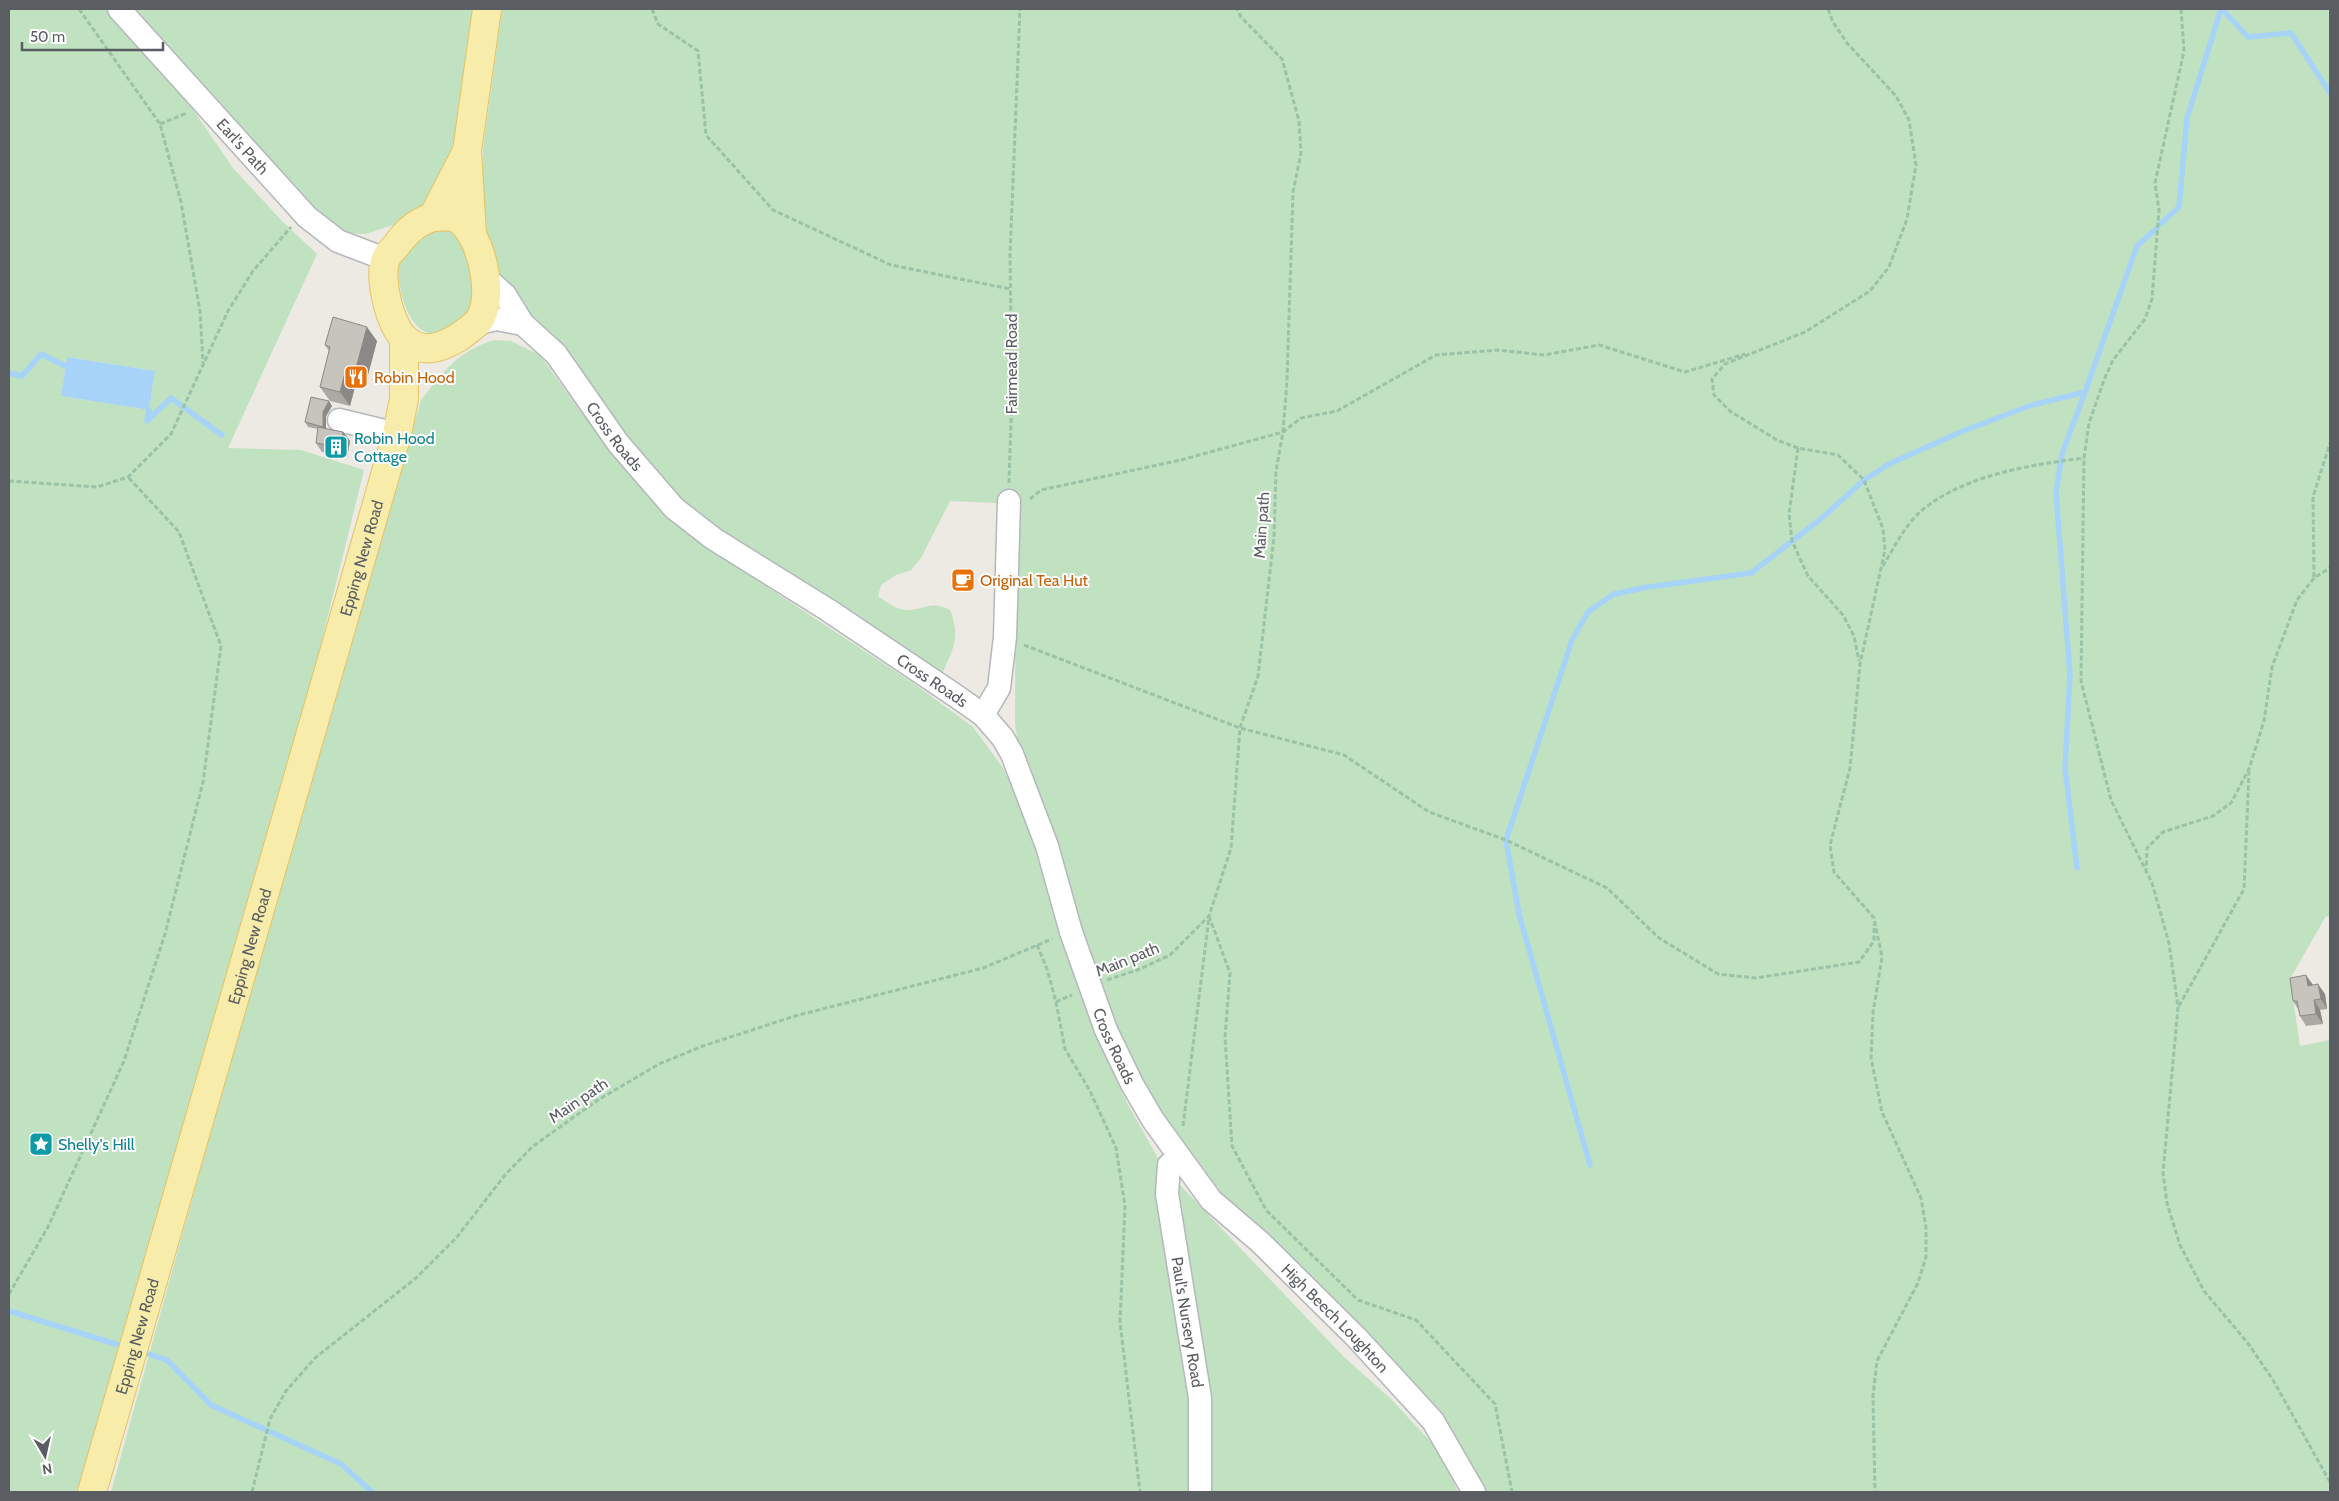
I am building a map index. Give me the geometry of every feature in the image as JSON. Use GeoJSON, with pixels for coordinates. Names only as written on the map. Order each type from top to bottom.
{"type":"FeatureCollection","features":[{"type":"Feature","properties":{"kind":"main road"},"geometry":{"type":"LineString","coordinates":[[472,234],[467,226],[456,218],[432,217],[419,222],[408,230],[385,259],[384,284],[391,316],[404,338],[421,348],[434,349],[448,344],[481,318],[486,304],[484,276],[472,234],[467,151],[487,9]]}},
{"type":"Feature","properties":{"kind":"main road"},"geometry":{"type":"LineString","coordinates":[[432,217],[467,151]]}},
{"type":"Feature","properties":{"kind":"main road","name":"Epping New Road"},"geometry":{"type":"LineString","coordinates":[[92,1492],[397,434],[404,400],[404,338]]}},
{"type":"Feature","properties":{"kind":"main road","name":"Epping New Road"},"geometry":{"type":"LineString","coordinates":[[404,400],[428,366],[448,344]]}},
{"type":"Feature","properties":{"kind":"street","name":"Earl's Path"},"geometry":{"type":"LineString","coordinates":[[119,9],[303,213],[338,241],[385,259]]}},
{"type":"Feature","properties":{"kind":"street","name":"Cross Roads"},"geometry":{"type":"LineString","coordinates":[[484,276],[505,295],[523,324],[556,354],[618,443],[674,508],[714,539],[828,610],[983,715],[1003,738],[1012,754],[1047,846],[1071,932],[1106,1030],[1132,1084],[1179,1158]]}},
{"type":"Feature","properties":{"kind":"street"},"geometry":{"type":"LineString","coordinates":[[475,324],[496,319],[523,324]]}},
{"type":"Feature","properties":{"kind":"street"},"geometry":{"type":"LineString","coordinates":[[339,420],[397,434]]}},
{"type":"Feature","properties":{"kind":"street"},"geometry":{"type":"LineString","coordinates":[[983,715],[999,688],[1004,637],[1008,509]]}},
{"type":"Feature","properties":{"kind":"street","name":"Paul's Nursery Road"},"geometry":{"type":"LineString","coordinates":[[1179,1158],[1169,1165],[1167,1194],[1200,1398],[1200,1492]]}},
{"type":"Feature","properties":{"kind":"street","name":"High Beech Loughton"},"geometry":{"type":"LineString","coordinates":[[1179,1158],[1211,1200],[1260,1242],[1356,1337],[1433,1421],[1474,1492]]}},
{"type":"Feature","properties":{"kind":"path"},"geometry":{"type":"LineString","coordinates":[[79,9],[160,124],[180,202],[200,311],[203,365]]}},
{"type":"Feature","properties":{"kind":"path"},"geometry":{"type":"LineString","coordinates":[[652,9],[658,24],[698,51],[706,135],[773,210],[891,264],[1010,289]]}},
{"type":"Feature","properties":{"kind":"path","name":"Fairmead Road"},"geometry":{"type":"LineString","coordinates":[[1008,509],[1012,392],[1010,289],[1020,9]]}},
{"type":"Feature","properties":{"kind":"path","name":"Main path"},"geometry":{"type":"LineString","coordinates":[[1091,987],[1170,954],[1209,916],[1231,848],[1240,728],[1258,676],[1274,537],[1276,471],[1282,432],[1291,301],[1293,192],[1301,153],[1299,121],[1282,59],[1241,17],[1237,9]]}},
{"type":"Feature","properties":{"kind":"path"},"geometry":{"type":"LineString","coordinates":[[1828,9],[1832,22],[1847,44],[1896,96],[1909,120],[1916,165],[1907,219],[1889,267],[1870,291],[1805,332],[1725,364],[1712,379],[1714,395],[1730,411],[1777,440],[1798,448],[1838,455],[1864,480],[1883,528],[1885,550],[1860,664],[1850,768],[1830,845],[1834,872],[1874,918],[1882,957],[1873,1014],[1871,1058],[1882,1112],[1921,1198],[1926,1227],[1926,1257],[1918,1283],[1877,1361],[1873,1396],[1875,1492]]}},
{"type":"Feature","properties":{"kind":"path"},"geometry":{"type":"LineString","coordinates":[[2181,9],[2184,52],[2155,183],[2159,210],[2152,299],[2145,319],[2113,360],[2089,423],[2084,458],[2081,682],[2111,800],[2146,875],[2152,883],[2169,943],[2178,1007],[2163,1173],[2167,1203],[2180,1245],[2204,1291],[2247,1342],[2273,1380],[2330,1482]]}},
{"type":"Feature","properties":{"kind":"path"},"geometry":{"type":"LineString","coordinates":[[160,124],[206,106]]}},
{"type":"Feature","properties":{"kind":"path"},"geometry":{"type":"LineString","coordinates":[[9,481],[97,486],[128,477],[171,434],[228,311],[254,271],[303,213]]}},
{"type":"Feature","properties":{"kind":"path"},"geometry":{"type":"LineString","coordinates":[[1008,509],[1041,490],[1181,460],[1282,432],[1301,418],[1337,411],[1436,355],[1498,350],[1544,355],[1599,345],[1685,372],[1765,348]]}},
{"type":"Feature","properties":{"kind":"path"},"geometry":{"type":"LineString","coordinates":[[2314,578],[2313,497],[2330,443]]}},
{"type":"Feature","properties":{"kind":"path"},"geometry":{"type":"LineString","coordinates":[[1798,448],[1789,514],[1792,541],[1808,576],[1844,615],[1854,636],[1860,664]]}},
{"type":"Feature","properties":{"kind":"path"},"geometry":{"type":"LineString","coordinates":[[1881,568],[1900,537],[1925,508],[1945,496],[1980,480],[2022,467],[2084,458]]}},
{"type":"Feature","properties":{"kind":"path"},"geometry":{"type":"LineString","coordinates":[[9,1294],[48,1228],[124,1061],[166,934],[203,782],[221,646],[179,532],[128,477]]}},
{"type":"Feature","properties":{"kind":"path"},"geometry":{"type":"LineString","coordinates":[[2146,875],[2146,848],[2163,832],[2213,816],[2231,803],[2249,769],[2264,721],[2272,667],[2297,600],[2314,578],[2330,568]]}},
{"type":"Feature","properties":{"kind":"path"},"geometry":{"type":"LineString","coordinates":[[1004,637],[1240,728],[1344,755],[1430,812],[1506,840],[1607,888],[1659,938],[1718,974],[1756,978],[1859,962],[1874,942],[1874,918]]}},
{"type":"Feature","properties":{"kind":"path"},"geometry":{"type":"LineString","coordinates":[[2178,1007],[2244,889],[2249,769]]}},
{"type":"Feature","properties":{"kind":"path"},"geometry":{"type":"LineString","coordinates":[[1179,1158],[1209,916]]}},
{"type":"Feature","properties":{"kind":"path"},"geometry":{"type":"LineString","coordinates":[[1209,916],[1230,973],[1225,1037],[1232,1146],[1236,1154],[1266,1210],[1358,1300],[1416,1320],[1495,1404],[1512,1492]]}},
{"type":"Feature","properties":{"kind":"path","name":"Main path"},"geometry":{"type":"LineString","coordinates":[[252,1492],[270,1419],[286,1391],[309,1365],[416,1278],[457,1237],[505,1174],[532,1147],[583,1110],[660,1064],[702,1046],[795,1016],[983,968],[1071,932]]}},
{"type":"Feature","properties":{"kind":"path"},"geometry":{"type":"LineString","coordinates":[[1037,945],[1052,986],[1064,1048],[1090,1090],[1116,1148],[1125,1206],[1120,1322],[1140,1492]]}},
{"type":"Feature","properties":{"kind":"green space"},"geometry":{"type":"Polygon","coordinates":[[[9,9],[113,9],[176,85],[233,168],[282,221],[317,254],[228,448],[301,450],[364,470],[300,729],[83,1492],[9,1492],[9,9]],[[67,357],[61,396],[149,410],[155,371],[67,357]]]}},
{"type":"Feature","properties":{"kind":"green space"},"geometry":{"type":"Polygon","coordinates":[[[135,9],[475,9],[456,139],[446,181],[428,204],[396,224],[366,234],[339,233],[255,157],[135,9]]]}},
{"type":"Feature","properties":{"kind":"green space"},"geometry":{"type":"Polygon","coordinates":[[[502,9],[2330,9],[2330,917],[2326,916],[2290,979],[2300,1046],[2330,1040],[2330,1492],[1482,1492],[1457,1449],[1209,1189],[1141,1082],[1109,1010],[1075,906],[1019,749],[1015,725],[1016,501],[996,503],[950,501],[921,558],[911,570],[896,575],[881,585],[878,596],[899,609],[913,610],[937,606],[950,610],[955,628],[955,636],[952,651],[941,676],[712,528],[663,482],[503,283],[489,259],[481,221],[483,149],[502,9]]]}},
{"type":"Feature","properties":{"kind":"green space"},"geometry":{"type":"Polygon","coordinates":[[[437,223],[460,235],[478,288],[467,318],[444,331],[429,333],[420,329],[413,321],[407,309],[402,297],[398,270],[405,246],[437,223]]]}},
{"type":"Feature","properties":{"kind":"green space"},"geometry":{"type":"Polygon","coordinates":[[[494,340],[511,341],[540,355],[575,404],[641,488],[699,542],[913,683],[973,727],[1003,768],[1027,818],[1096,1036],[1127,1103],[1163,1167],[1343,1356],[1392,1400],[1441,1453],[1458,1492],[111,1492],[303,798],[421,400],[445,371],[461,356],[494,340]]]}},
{"type":"Feature","properties":{"kind":"water"},"geometry":{"type":"Polygon","coordinates":[[[67,357],[155,371],[149,410],[61,396],[67,357]]]}},
{"type":"Feature","properties":{"kind":"building"},"geometry":{"type":"Polygon","coordinates":[[[333,317],[367,327],[355,372],[346,369],[340,392],[320,387],[330,347],[325,345],[333,317]]]}},
{"type":"Feature","properties":{"kind":"building"},"geometry":{"type":"Polygon","coordinates":[[[311,397],[329,401],[323,412],[323,427],[305,422],[311,397]]]}},
{"type":"Feature","properties":{"kind":"building"},"geometry":{"type":"Polygon","coordinates":[[[318,427],[343,432],[340,447],[316,443],[318,427]]]}},
{"type":"Feature","properties":{"kind":"building"},"geometry":{"type":"Polygon","coordinates":[[[2306,975],[2308,986],[2318,984],[2321,999],[2314,1000],[2316,1014],[2300,1016],[2297,1001],[2293,1001],[2290,978],[2306,975]]]}},
{"type":"Feature","properties":{"kind":"waterway"},"geometry":{"type":"LineString","coordinates":[[2160,224],[2179,207],[2187,118],[2221,9]]}},
{"type":"Feature","properties":{"kind":"waterway"},"geometry":{"type":"LineString","coordinates":[[2222,9],[2248,37],[2291,33],[2330,93]]}},
{"type":"Feature","properties":{"kind":"waterway"},"geometry":{"type":"LineString","coordinates":[[1590,1165],[1519,914],[1506,840],[1572,640],[1588,612],[1614,594],[1648,587],[1751,573],[1823,517],[1864,480],[1889,464],[1963,431],[2032,405],[2085,392],[2137,246],[2157,228]]}},
{"type":"Feature","properties":{"kind":"waterway"},"geometry":{"type":"LineString","coordinates":[[9,373],[22,376],[41,354],[65,366]]}},
{"type":"Feature","properties":{"kind":"waterway"},"geometry":{"type":"LineString","coordinates":[[2077,868],[2065,768],[2070,675],[2056,493],[2062,454],[2085,392]]}},
{"type":"Feature","properties":{"kind":"waterway"},"geometry":{"type":"LineString","coordinates":[[149,410],[147,421],[171,398],[222,435]]}},
{"type":"Feature","properties":{"kind":"waterway"},"geometry":{"type":"LineString","coordinates":[[9,1311],[125,1347]]}},
{"type":"Feature","properties":{"kind":"waterway"},"geometry":{"type":"LineString","coordinates":[[139,1351],[167,1360],[211,1405],[341,1464],[372,1492]]}},
{"type":"Feature","properties":{"kind":"place","name":"Robin Hood"},"geometry":{"type":"Point","coordinates":[356,377]}},
{"type":"Feature","properties":{"kind":"place","name":"Robin Hood Cottage"},"geometry":{"type":"Point","coordinates":[336,447]}},
{"type":"Feature","properties":{"kind":"place","name":"Original Tea Hut"},"geometry":{"type":"Point","coordinates":[963,580]}},
{"type":"Feature","properties":{"kind":"place","name":"Shelly's Hill"},"geometry":{"type":"Point","coordinates":[41,1144]}}]}
